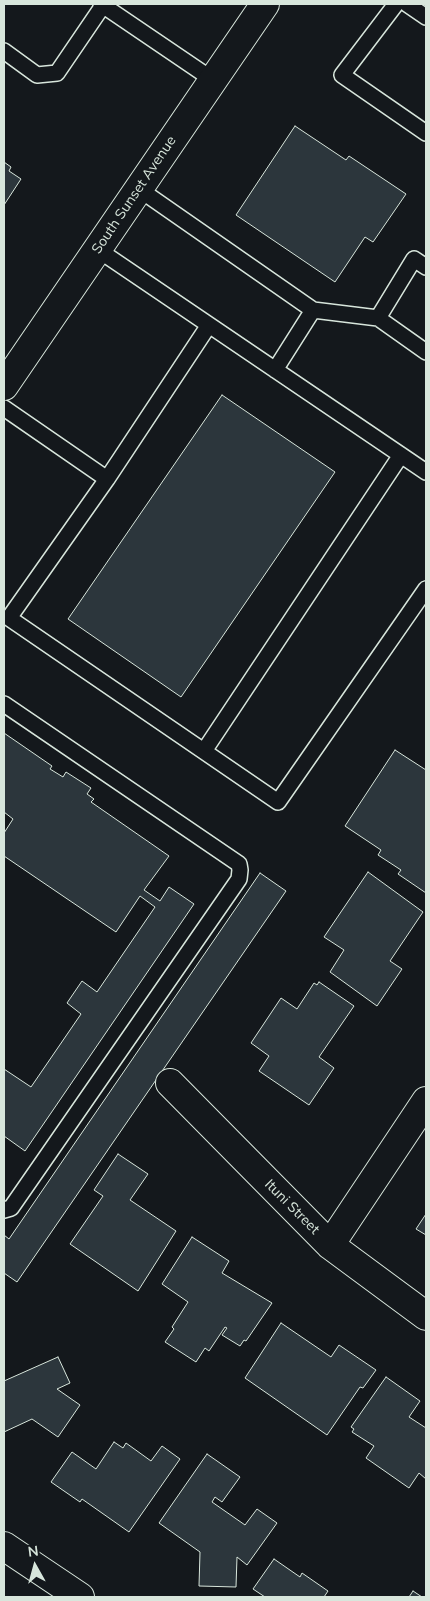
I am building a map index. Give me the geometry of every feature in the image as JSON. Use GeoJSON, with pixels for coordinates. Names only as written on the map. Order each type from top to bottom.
{"type":"FeatureCollection","features":[{"type":"Feature","properties":{"kind":"street","name":"South Sunset Avenue"},"geometry":{"type":"LineString","coordinates":[[4,386],[265,4]]}},
{"type":"Feature","properties":{"kind":"street","name":"Ituni Street"},"geometry":{"type":"LineString","coordinates":[[170,1084],[330,1245],[426,1316]]}},
{"type":"Feature","properties":{"kind":"street"},"geometry":{"type":"LineString","coordinates":[[330,1245],[426,1101]]}},
{"type":"Feature","properties":{"kind":"street"},"geometry":{"type":"LineString","coordinates":[[4,1546],[80,1597]]}},
{"type":"Feature","properties":{"kind":"lane"},"geometry":{"type":"LineString","coordinates":[[4,51],[38,75],[57,73],[103,4],[213,80]]}},
{"type":"Feature","properties":{"kind":"lane"},"geometry":{"type":"LineString","coordinates":[[396,4],[342,75],[426,133]]}},
{"type":"Feature","properties":{"kind":"lane"},"geometry":{"type":"LineString","coordinates":[[407,4],[426,16]]}},
{"type":"Feature","properties":{"kind":"lane"},"geometry":{"type":"LineString","coordinates":[[139,189],[313,310],[378,318],[426,352]]}},
{"type":"Feature","properties":{"kind":"lane"},"geometry":{"type":"LineString","coordinates":[[97,249],[426,472]]}},
{"type":"Feature","properties":{"kind":"lane"},"geometry":{"type":"LineString","coordinates":[[378,318],[414,259],[426,267]]}},
{"type":"Feature","properties":{"kind":"lane"},"geometry":{"type":"LineString","coordinates":[[275,370],[313,310]]}},
{"type":"Feature","properties":{"kind":"lane"},"geometry":{"type":"LineString","coordinates":[[209,325],[107,479],[10,618],[278,802],[426,589]]}},
{"type":"Feature","properties":{"kind":"lane"},"geometry":{"type":"LineString","coordinates":[[4,408],[107,479]]}},
{"type":"Feature","properties":{"kind":"lane"},"geometry":{"type":"LineString","coordinates":[[204,751],[401,455]]}},
{"type":"Feature","properties":{"kind":"lane"},"geometry":{"type":"LineString","coordinates":[[4,704],[239,864],[240,870],[239,879],[228,895],[10,1208],[4,1210]]}},
{"type":"Feature","properties":{"kind":"building"},"geometry":{"type":"Polygon","coordinates":[[[295,126],[346,160],[349,156],[406,194],[373,242],[365,237],[335,282],[236,215],[295,126]]]}},
{"type":"Feature","properties":{"kind":"building"},"geometry":{"type":"Polygon","coordinates":[[[4,162],[11,167],[9,171],[21,179],[4,205],[4,162]]]}},
{"type":"Feature","properties":{"kind":"building"},"geometry":{"type":"Polygon","coordinates":[[[222,395],[335,472],[181,697],[68,619],[222,395]]]}},
{"type":"Feature","properties":{"kind":"building"},"geometry":{"type":"Polygon","coordinates":[[[4,733],[52,766],[50,769],[63,777],[66,772],[91,788],[87,794],[94,799],[91,802],[169,856],[144,890],[160,901],[169,887],[194,904],[25,1151],[4,1136],[4,1069],[31,1087],[81,1014],[67,1003],[82,981],[97,992],[155,907],[140,896],[116,932],[4,856],[4,833],[13,819],[4,812],[4,733]]]}},
{"type":"Feature","properties":{"kind":"building"},"geometry":{"type":"Polygon","coordinates":[[[395,750],[426,770],[426,893],[398,874],[401,870],[378,855],[381,850],[345,826],[395,750]]]}},
{"type":"Feature","properties":{"kind":"building"},"geometry":{"type":"Polygon","coordinates":[[[368,872],[423,912],[390,961],[402,969],[377,1006],[330,972],[344,950],[324,937],[368,872]]]}},
{"type":"Feature","properties":{"kind":"building"},"geometry":{"type":"Polygon","coordinates":[[[260,873],[286,891],[17,1282],[4,1273],[4,1235],[9,1239],[260,873]]]}},
{"type":"Feature","properties":{"kind":"building"},"geometry":{"type":"Polygon","coordinates":[[[319,982],[354,1006],[319,1057],[334,1068],[309,1105],[259,1071],[269,1056],[251,1043],[281,998],[297,1009],[314,983],[317,985],[319,982]]]}},
{"type":"Feature","properties":{"kind":"building"},"geometry":{"type":"Polygon","coordinates":[[[118,1154],[148,1174],[130,1200],[176,1231],[138,1291],[70,1244],[103,1196],[94,1190],[118,1154]]]}},
{"type":"Feature","properties":{"kind":"building"},"geometry":{"type":"Polygon","coordinates":[[[426,1214],[426,1235],[416,1229],[426,1214]]]}},
{"type":"Feature","properties":{"kind":"building"},"geometry":{"type":"Polygon","coordinates":[[[192,1237],[229,1261],[222,1273],[272,1303],[246,1341],[244,1340],[240,1346],[222,1335],[227,1328],[225,1327],[209,1351],[205,1348],[196,1362],[165,1342],[188,1302],[162,1284],[192,1237]]]}},
{"type":"Feature","properties":{"kind":"building"},"geometry":{"type":"Polygon","coordinates":[[[281,1323],[331,1357],[339,1345],[376,1370],[363,1388],[360,1387],[327,1435],[245,1378],[281,1323]]]}},
{"type":"Feature","properties":{"kind":"building"},"geometry":{"type":"Polygon","coordinates":[[[58,1357],[70,1383],[57,1389],[80,1405],[58,1437],[32,1419],[4,1432],[4,1381],[58,1357]]]}},
{"type":"Feature","properties":{"kind":"building"},"geometry":{"type":"Polygon","coordinates":[[[386,1377],[420,1401],[409,1417],[426,1428],[426,1479],[419,1473],[409,1488],[366,1458],[374,1446],[352,1432],[354,1429],[351,1427],[386,1377]]]}},
{"type":"Feature","properties":{"kind":"building"},"geometry":{"type":"Polygon","coordinates":[[[114,1442],[123,1448],[126,1443],[151,1461],[162,1446],[180,1459],[129,1532],[82,1499],[80,1502],[51,1482],[72,1452],[96,1469],[114,1442]]]}},
{"type":"Feature","properties":{"kind":"building"},"geometry":{"type":"Polygon","coordinates":[[[207,1454],[240,1477],[222,1502],[215,1497],[212,1502],[245,1525],[257,1509],[277,1523],[247,1565],[237,1557],[236,1587],[199,1586],[200,1552],[159,1523],[207,1454]]]}},
{"type":"Feature","properties":{"kind":"building"},"geometry":{"type":"Polygon","coordinates":[[[274,1559],[300,1577],[302,1573],[328,1591],[324,1597],[265,1597],[253,1589],[274,1559]]]}},
{"type":"Feature","properties":{"kind":"building"},"geometry":{"type":"Polygon","coordinates":[[[413,1591],[422,1597],[409,1597],[413,1591]]]}}]}
